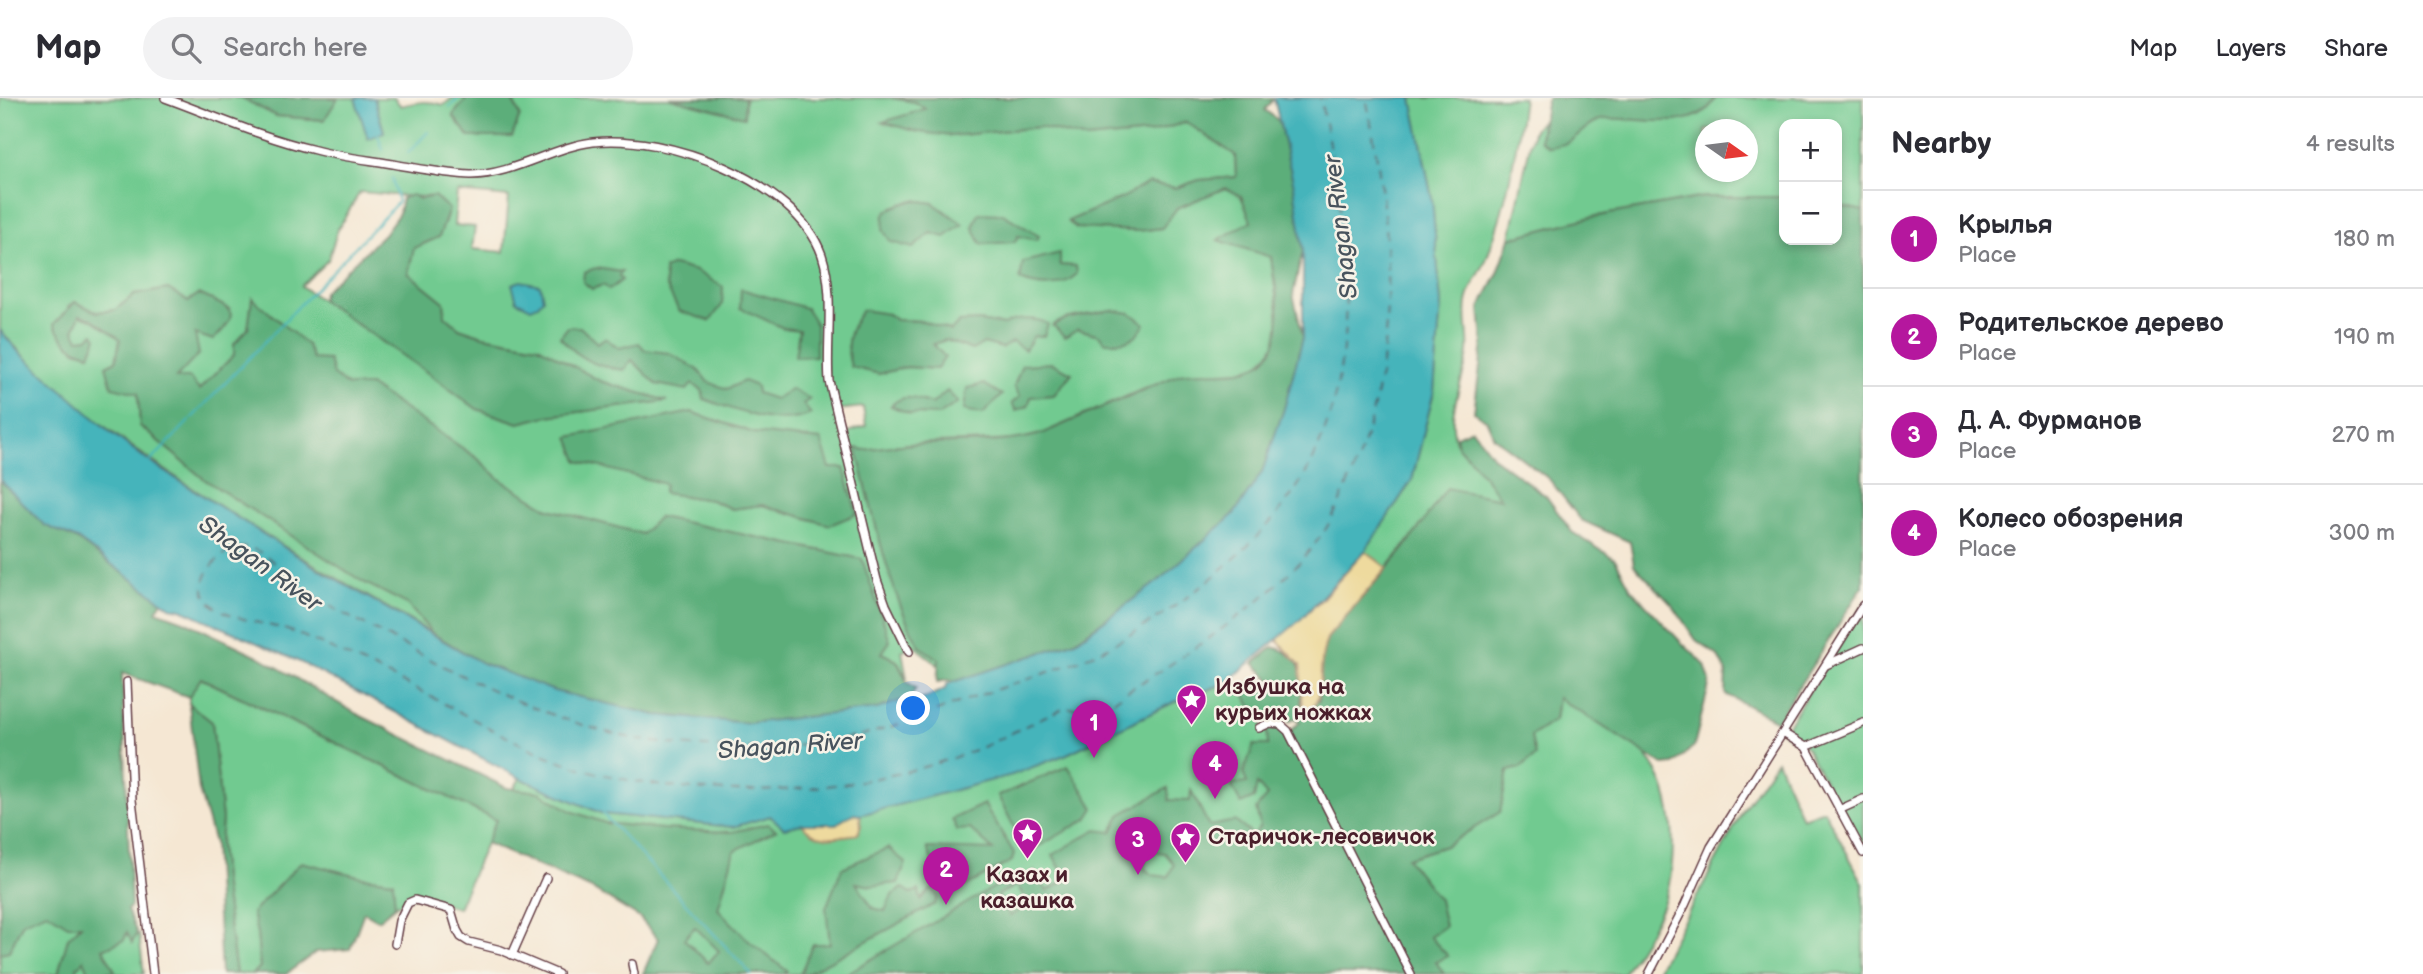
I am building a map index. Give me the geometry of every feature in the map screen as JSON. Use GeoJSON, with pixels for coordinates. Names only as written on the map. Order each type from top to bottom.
{"type":"FeatureCollection","features":[{"type":"Feature","properties":{"kind":"street"},"geometry":{"type":"LineString","coordinates":[[165,98],[304,148],[464,174],[488,173],[592,142],[633,141],[693,156],[742,174],[781,200],[800,219],[821,253],[826,272],[827,352],[831,390],[877,580],[909,652]]}},
{"type":"Feature","properties":{"kind":"street"},"geometry":{"type":"LineString","coordinates":[[1649,974],[1685,905],[1711,846],[1863,605]]}},
{"type":"Feature","properties":{"kind":"street"},"geometry":{"type":"LineString","coordinates":[[1824,666],[1863,648]]}},
{"type":"Feature","properties":{"kind":"street"},"geometry":{"type":"LineString","coordinates":[[127,682],[132,800],[153,974]]}},
{"type":"Feature","properties":{"kind":"street"},"geometry":{"type":"LineString","coordinates":[[1259,728],[1270,723],[1280,723],[1288,731],[1411,974]]}},
{"type":"Feature","properties":{"kind":"street"},"geometry":{"type":"LineString","coordinates":[[1806,747],[1863,723]]}},
{"type":"Feature","properties":{"kind":"street"},"geometry":{"type":"LineString","coordinates":[[1783,733],[1806,747],[1863,853]]}},
{"type":"Feature","properties":{"kind":"street"},"geometry":{"type":"LineString","coordinates":[[1839,810],[1863,799]]}},
{"type":"Feature","properties":{"kind":"street"},"geometry":{"type":"LineString","coordinates":[[512,955],[546,878]]}},
{"type":"Feature","properties":{"kind":"street"},"geometry":{"type":"LineString","coordinates":[[395,944],[400,921],[408,904],[415,900],[451,910],[457,930],[461,937],[469,942],[512,955],[558,974]]}},
{"type":"Feature","properties":{"kind":"street"},"geometry":{"type":"LineString","coordinates":[[632,964],[634,974]]}},
{"type":"Feature","properties":{"kind":"green space"},"geometry":{"type":"Polygon","coordinates":[[[0,98],[242,98],[276,116],[323,120],[338,98],[355,98],[368,138],[384,131],[374,98],[394,98],[401,106],[422,102],[444,105],[452,98],[467,98],[453,116],[469,137],[512,136],[520,115],[511,98],[670,98],[744,117],[745,98],[891,98],[915,102],[926,109],[884,123],[952,136],[1040,127],[1086,139],[1150,133],[1186,122],[1235,155],[1236,177],[1199,180],[1176,188],[1148,183],[1068,222],[1077,228],[1138,231],[1161,228],[1177,208],[1225,188],[1241,196],[1252,221],[1219,240],[1271,257],[1279,319],[1278,338],[1272,350],[1259,364],[1241,371],[1220,372],[1150,386],[1041,434],[1018,440],[907,444],[865,450],[889,569],[919,645],[939,659],[939,666],[913,645],[902,651],[907,679],[897,661],[882,653],[872,593],[862,559],[659,517],[642,534],[549,509],[501,480],[477,458],[370,386],[348,386],[312,359],[253,298],[248,329],[234,344],[234,355],[198,391],[175,379],[195,333],[229,309],[199,294],[188,301],[168,289],[134,295],[115,310],[97,312],[75,302],[68,307],[74,350],[90,354],[93,347],[88,338],[79,339],[74,331],[80,315],[92,319],[121,339],[116,361],[106,366],[138,393],[140,426],[204,479],[363,582],[408,604],[432,633],[274,540],[134,448],[77,405],[0,330],[0,98]],[[360,192],[338,229],[328,260],[301,286],[477,409],[519,423],[547,416],[665,401],[600,381],[538,346],[483,336],[459,328],[445,316],[444,302],[408,273],[414,248],[439,237],[449,209],[434,196],[360,192]],[[457,192],[454,225],[475,227],[472,249],[504,252],[509,197],[457,192]],[[914,200],[893,207],[931,233],[945,236],[933,203],[914,200]],[[1111,310],[1065,319],[1053,326],[1099,335],[1111,310]],[[888,314],[879,374],[907,367],[937,369],[933,344],[946,340],[972,350],[984,343],[1002,348],[1004,325],[978,321],[951,331],[923,321],[896,320],[888,314]],[[863,407],[836,410],[843,434],[866,426],[863,407]],[[691,412],[664,493],[711,500],[732,509],[762,505],[830,525],[830,468],[786,438],[754,433],[691,412]]]}},
{"type":"Feature","properties":{"kind":"green space"},"geometry":{"type":"Polygon","coordinates":[[[242,98],[338,98],[324,120],[276,116],[242,98]]]}},
{"type":"Feature","properties":{"kind":"green space"},"geometry":{"type":"Polygon","coordinates":[[[467,98],[511,98],[520,115],[512,137],[469,137],[453,115],[467,98]]]}},
{"type":"Feature","properties":{"kind":"green space"},"geometry":{"type":"Polygon","coordinates":[[[670,98],[745,98],[744,117],[670,98]]]}},
{"type":"Feature","properties":{"kind":"green space"},"geometry":{"type":"Polygon","coordinates":[[[891,98],[1274,98],[1265,110],[1279,121],[1294,186],[1303,250],[1293,294],[1303,337],[1284,409],[1262,472],[1234,514],[1157,582],[1075,641],[956,682],[937,682],[939,659],[920,646],[907,621],[889,573],[856,448],[865,450],[909,444],[1019,439],[1041,434],[1180,374],[1239,371],[1257,365],[1269,355],[1275,341],[1278,325],[1276,290],[1271,257],[1218,240],[1251,221],[1241,196],[1225,188],[1177,208],[1162,228],[1138,231],[1077,228],[1068,221],[1122,198],[1148,183],[1176,188],[1199,180],[1236,177],[1235,155],[1186,122],[1150,133],[1086,139],[1040,127],[952,136],[918,132],[883,122],[925,109],[915,102],[891,98]]]}},
{"type":"Feature","properties":{"kind":"green space"},"geometry":{"type":"Polygon","coordinates":[[[1412,98],[1523,98],[1514,158],[1500,217],[1486,261],[1468,298],[1468,352],[1453,423],[1459,448],[1473,461],[1502,500],[1417,531],[1387,568],[1365,551],[1412,480],[1434,391],[1441,304],[1432,199],[1412,98]]]}},
{"type":"Feature","properties":{"kind":"green space"},"geometry":{"type":"Polygon","coordinates":[[[1547,98],[1716,98],[1707,109],[1695,116],[1666,121],[1601,120],[1568,142],[1549,147],[1540,140],[1547,98]]]}},
{"type":"Feature","properties":{"kind":"green space"},"geometry":{"type":"Polygon","coordinates":[[[1716,98],[1863,98],[1863,211],[1842,206],[1842,119],[1779,119],[1779,197],[1704,197],[1592,217],[1510,238],[1533,131],[1542,120],[1540,140],[1569,142],[1590,125],[1605,119],[1666,121],[1695,117],[1707,110],[1716,98]]]}},
{"type":"Feature","properties":{"kind":"green space"},"geometry":{"type":"Polygon","coordinates":[[[412,195],[420,199],[434,196],[449,209],[439,237],[414,248],[408,273],[444,302],[445,316],[459,328],[483,336],[538,346],[600,381],[667,401],[547,416],[519,423],[477,409],[322,300],[323,292],[384,234],[399,213],[402,198],[412,195]]]}},
{"type":"Feature","properties":{"kind":"green space"},"geometry":{"type":"Polygon","coordinates":[[[1704,197],[1779,197],[1779,245],[1842,245],[1842,206],[1863,211],[1863,586],[1777,721],[1725,694],[1726,671],[1717,655],[1696,640],[1673,606],[1634,565],[1630,542],[1581,520],[1549,479],[1494,437],[1487,421],[1474,412],[1483,343],[1480,308],[1498,273],[1510,238],[1592,217],[1704,197]]]}},
{"type":"Feature","properties":{"kind":"green space"},"geometry":{"type":"Polygon","coordinates":[[[914,200],[933,203],[963,224],[945,237],[931,233],[913,248],[891,242],[883,230],[884,214],[893,207],[914,200]]]}},
{"type":"Feature","properties":{"kind":"green space"},"geometry":{"type":"Polygon","coordinates":[[[979,213],[1003,214],[1039,236],[1036,240],[1018,236],[1015,242],[981,244],[973,227],[979,213]]]}},
{"type":"Feature","properties":{"kind":"green space"},"geometry":{"type":"Polygon","coordinates":[[[1060,253],[1060,265],[1076,266],[1077,274],[1071,279],[1050,286],[1020,280],[1023,262],[1060,253]]]}},
{"type":"Feature","properties":{"kind":"green space"},"geometry":{"type":"Polygon","coordinates":[[[673,265],[696,271],[723,287],[722,305],[710,321],[679,311],[666,286],[664,269],[673,265]]]}},
{"type":"Feature","properties":{"kind":"green space"},"geometry":{"type":"Polygon","coordinates":[[[596,268],[622,272],[619,276],[622,280],[609,290],[603,285],[592,289],[583,282],[584,272],[596,268]]]}},
{"type":"Feature","properties":{"kind":"green space"},"geometry":{"type":"Polygon","coordinates":[[[168,289],[188,301],[199,294],[230,311],[229,322],[213,340],[195,334],[199,354],[176,378],[190,378],[199,390],[234,355],[234,344],[248,329],[252,298],[307,345],[313,359],[329,360],[333,375],[348,386],[370,386],[477,458],[501,480],[549,509],[642,534],[659,517],[862,559],[890,641],[882,653],[897,661],[907,682],[916,688],[911,697],[877,709],[749,723],[656,715],[554,691],[482,663],[432,633],[407,604],[363,582],[204,479],[140,426],[138,393],[112,387],[106,366],[116,361],[120,339],[92,319],[80,315],[74,331],[79,339],[88,338],[94,333],[97,338],[90,354],[68,344],[54,324],[75,302],[97,312],[115,310],[134,295],[168,289]]]}},
{"type":"Feature","properties":{"kind":"green space"},"geometry":{"type":"Polygon","coordinates":[[[741,289],[806,308],[816,325],[816,356],[795,357],[799,330],[783,328],[740,308],[741,289]]]}},
{"type":"Feature","properties":{"kind":"green space"},"geometry":{"type":"Polygon","coordinates":[[[862,310],[888,314],[896,320],[923,321],[951,331],[959,322],[978,321],[1004,325],[1025,319],[1048,324],[1044,336],[1034,336],[1025,350],[1012,342],[1002,348],[984,343],[972,350],[946,340],[933,344],[945,357],[937,369],[907,367],[879,374],[851,367],[849,338],[862,310]]]}},
{"type":"Feature","properties":{"kind":"green space"},"geometry":{"type":"Polygon","coordinates":[[[1111,310],[1130,313],[1145,324],[1133,338],[1112,342],[1105,342],[1099,335],[1078,329],[1065,337],[1053,325],[1065,319],[1111,310]]]}},
{"type":"Feature","properties":{"kind":"green space"},"geometry":{"type":"Polygon","coordinates":[[[568,327],[580,327],[597,343],[605,338],[619,348],[639,343],[645,350],[669,353],[697,369],[708,382],[727,389],[744,381],[756,386],[757,393],[775,399],[791,389],[810,399],[803,404],[811,414],[785,420],[758,417],[704,399],[702,390],[692,384],[687,390],[656,384],[632,360],[624,370],[596,364],[574,351],[560,337],[568,327]]]}},
{"type":"Feature","properties":{"kind":"green space"},"geometry":{"type":"Polygon","coordinates":[[[1052,363],[1072,373],[1054,395],[1031,397],[1028,406],[1016,411],[1012,403],[1020,397],[1014,386],[1022,365],[1052,363]]]}},
{"type":"Feature","properties":{"kind":"green space"},"geometry":{"type":"Polygon","coordinates":[[[984,384],[1002,395],[983,414],[964,410],[967,388],[984,384]]]}},
{"type":"Feature","properties":{"kind":"green space"},"geometry":{"type":"Polygon","coordinates":[[[947,391],[958,402],[939,415],[910,414],[891,406],[905,398],[932,404],[947,391]]]}},
{"type":"Feature","properties":{"kind":"green space"},"geometry":{"type":"Polygon","coordinates":[[[691,412],[754,433],[821,440],[830,468],[844,468],[857,514],[830,525],[762,505],[732,509],[711,500],[663,493],[665,484],[578,461],[569,437],[691,412]]]}},
{"type":"Feature","properties":{"kind":"green space"},"geometry":{"type":"Polygon","coordinates":[[[1472,429],[1494,458],[1546,496],[1572,532],[1615,559],[1631,589],[1705,665],[1710,681],[1694,746],[1674,764],[1663,765],[1558,698],[1555,720],[1531,736],[1535,756],[1520,768],[1508,771],[1500,812],[1445,846],[1407,858],[1439,900],[1445,926],[1430,937],[1448,956],[1436,962],[1444,974],[846,974],[1018,873],[1027,876],[1034,871],[1047,891],[1067,880],[1053,855],[1095,830],[1112,832],[1120,815],[1168,788],[1169,800],[1190,801],[1191,790],[1209,826],[1235,821],[1254,836],[1260,825],[1256,809],[1267,796],[1257,784],[1254,798],[1241,804],[1231,785],[1247,783],[1243,773],[1254,745],[1268,745],[1267,731],[1271,726],[1280,726],[1288,733],[1300,722],[1294,719],[1289,722],[1282,710],[1260,721],[1241,689],[1246,684],[1258,681],[1268,685],[1275,684],[1254,663],[1273,647],[1283,651],[1296,661],[1300,668],[1301,703],[1319,701],[1322,650],[1328,637],[1404,549],[1447,488],[1501,499],[1458,447],[1456,436],[1472,429]],[[1165,853],[1147,855],[1144,868],[1152,875],[1168,877],[1174,864],[1165,853]],[[1017,885],[998,895],[1010,916],[1028,904],[1017,885]]]}},
{"type":"Feature","properties":{"kind":"green space"},"geometry":{"type":"Polygon","coordinates":[[[0,480],[44,525],[76,539],[162,601],[156,611],[184,621],[258,656],[357,714],[507,788],[540,792],[571,811],[605,823],[732,832],[767,824],[776,830],[734,851],[718,909],[750,942],[787,971],[785,974],[643,974],[658,939],[640,918],[592,889],[486,843],[496,820],[201,678],[189,697],[122,673],[131,906],[127,910],[137,933],[132,943],[127,932],[124,940],[103,949],[115,971],[90,974],[84,960],[77,967],[77,974],[58,974],[68,938],[81,925],[68,925],[47,912],[23,922],[9,951],[0,953],[0,480]],[[695,927],[684,939],[708,963],[719,951],[695,927]]]}},
{"type":"Feature","properties":{"kind":"green space"},"geometry":{"type":"Polygon","coordinates":[[[1863,605],[1863,853],[1806,747],[1783,733],[1863,605]]]}},
{"type":"Feature","properties":{"kind":"green space"},"geometry":{"type":"Polygon","coordinates":[[[200,678],[496,820],[520,778],[603,814],[733,827],[770,816],[784,828],[853,813],[860,815],[1012,774],[1067,754],[1172,703],[1226,683],[1241,689],[1270,737],[1396,974],[643,974],[658,939],[640,918],[592,889],[486,843],[458,908],[415,895],[395,906],[392,881],[363,877],[252,913],[260,967],[253,974],[236,974],[223,880],[220,844],[222,819],[212,722],[189,704],[189,697],[200,678]]]}},
{"type":"Feature","properties":{"kind":"green space"},"geometry":{"type":"Polygon","coordinates":[[[1558,698],[1610,728],[1639,749],[1652,763],[1661,780],[1672,822],[1673,845],[1672,866],[1663,904],[1650,931],[1623,974],[1444,974],[1436,962],[1448,956],[1429,937],[1439,900],[1407,858],[1445,846],[1500,812],[1508,770],[1531,736],[1555,720],[1558,698]]]}},
{"type":"Feature","properties":{"kind":"green space"},"geometry":{"type":"Polygon","coordinates":[[[189,704],[212,722],[222,819],[220,844],[223,880],[236,974],[221,974],[214,843],[199,790],[189,704]]]}},
{"type":"Feature","properties":{"kind":"green space"},"geometry":{"type":"Polygon","coordinates":[[[1777,760],[1802,818],[1824,810],[1863,883],[1863,974],[1655,974],[1745,807],[1777,760]]]}},
{"type":"Feature","properties":{"kind":"green space"},"geometry":{"type":"Polygon","coordinates":[[[1068,766],[1094,808],[1087,819],[1036,848],[1024,846],[998,796],[1068,766]]]}},
{"type":"Feature","properties":{"kind":"green space"},"geometry":{"type":"Polygon","coordinates":[[[984,804],[1014,853],[1012,861],[952,894],[945,893],[927,848],[993,850],[970,829],[957,830],[952,819],[984,804]]]}},
{"type":"Feature","properties":{"kind":"green space"},"geometry":{"type":"Polygon","coordinates":[[[888,848],[906,863],[898,883],[871,886],[856,883],[873,908],[885,911],[892,895],[903,888],[911,893],[919,890],[921,900],[933,888],[938,897],[935,904],[806,974],[800,974],[813,944],[830,944],[826,908],[842,868],[888,848]]]}},
{"type":"Feature","properties":{"kind":"green space"},"geometry":{"type":"Polygon","coordinates":[[[301,862],[363,877],[393,881],[395,906],[378,920],[364,912],[350,949],[316,952],[286,974],[253,974],[260,967],[252,913],[301,862]]]}},
{"type":"Feature","properties":{"kind":"green space"},"geometry":{"type":"Polygon","coordinates":[[[123,904],[131,938],[139,935],[144,974],[0,974],[0,953],[9,951],[23,922],[56,906],[123,904]]]}},
{"type":"Feature","properties":{"kind":"sand"},"geometry":{"type":"Polygon","coordinates":[[[1365,551],[1387,568],[1328,637],[1324,647],[1318,695],[1310,713],[1303,714],[1300,665],[1276,639],[1321,600],[1365,551]]]}},
{"type":"Feature","properties":{"kind":"sand"},"geometry":{"type":"Polygon","coordinates":[[[853,813],[860,815],[858,834],[821,837],[802,824],[836,823],[853,813]]]}},
{"type":"Feature","properties":{"kind":"water"},"geometry":{"type":"Polygon","coordinates":[[[355,98],[374,98],[384,132],[368,139],[355,98]]]}},
{"type":"Feature","properties":{"kind":"water","name":"Shagan River"},"geometry":{"type":"Polygon","coordinates":[[[1274,98],[1412,98],[1432,199],[1441,304],[1434,391],[1412,480],[1365,551],[1300,620],[1226,683],[1172,703],[1067,754],[1012,775],[860,815],[853,814],[836,824],[802,824],[784,828],[770,816],[733,827],[603,814],[520,778],[302,663],[181,609],[170,607],[77,539],[44,525],[0,480],[0,330],[18,351],[109,431],[150,462],[315,567],[482,663],[554,691],[656,715],[749,723],[877,709],[911,697],[921,700],[945,689],[947,684],[1076,641],[1157,582],[1234,514],[1262,472],[1284,409],[1303,337],[1303,250],[1294,186],[1274,98]]]}},
{"type":"Feature","properties":{"kind":"water"},"geometry":{"type":"Polygon","coordinates":[[[521,281],[540,285],[543,299],[538,305],[531,308],[517,301],[512,284],[521,281]]]}},
{"type":"Feature","properties":{"kind":"waterway"},"geometry":{"type":"LineString","coordinates":[[450,107],[459,98]]}},
{"type":"Feature","properties":{"kind":"waterway"},"geometry":{"type":"LineString","coordinates":[[408,153],[428,132]]}},
{"type":"Feature","properties":{"kind":"waterway"},"geometry":{"type":"LineString","coordinates":[[378,135],[383,150]]}},
{"type":"Feature","properties":{"kind":"waterway"},"geometry":{"type":"LineString","coordinates":[[150,462],[398,202],[392,178]]}},
{"type":"Feature","properties":{"kind":"waterway"},"geometry":{"type":"LineString","coordinates":[[603,814],[751,974]]}},
{"type":"Feature","properties":{"kind":"ferry route"},"geometry":{"type":"LineString","coordinates":[[1101,729],[1086,712],[1077,708],[1065,708],[984,746],[905,772],[870,779],[763,791],[657,785],[605,775],[555,759],[323,645],[287,630],[220,610],[206,596],[204,584],[212,566],[226,553],[245,547],[253,549],[262,553],[306,590],[339,611],[505,696],[596,729],[627,737],[686,746],[781,746],[871,733],[1089,656],[1154,620],[1219,572],[1250,544],[1276,515],[1299,484],[1316,453],[1331,410],[1341,366],[1345,321],[1342,232],[1320,98]]}},
{"type":"Feature","properties":{"kind":"ferry route"},"geometry":{"type":"LineString","coordinates":[[1101,728],[1102,715],[1111,703],[1233,621],[1294,568],[1327,527],[1350,479],[1367,433],[1385,339],[1386,242],[1382,193],[1366,98]]}},
{"type":"Feature","properties":{"kind":"place","name":"Избушка на курьих ножках"},"geometry":{"type":"Point","coordinates":[1192,727]}},
{"type":"Feature","properties":{"kind":"place","name":"Крылья"},"geometry":{"type":"Point","coordinates":[1094,758]}},
{"type":"Feature","properties":{"kind":"place","name":"Колесо обозрения"},"geometry":{"type":"Point","coordinates":[1215,799]}},
{"type":"Feature","properties":{"kind":"place","name":"Казах и казашка"},"geometry":{"type":"Point","coordinates":[1027,861]}},
{"type":"Feature","properties":{"kind":"place","name":"Старичок-лесовичок"},"geometry":{"type":"Point","coordinates":[1185,864]}},
{"type":"Feature","properties":{"kind":"place","name":"Д. А. Фурманов"},"geometry":{"type":"Point","coordinates":[1138,875]}},
{"type":"Feature","properties":{"kind":"place","name":"Родительское дерево"},"geometry":{"type":"Point","coordinates":[946,905]}}]}
